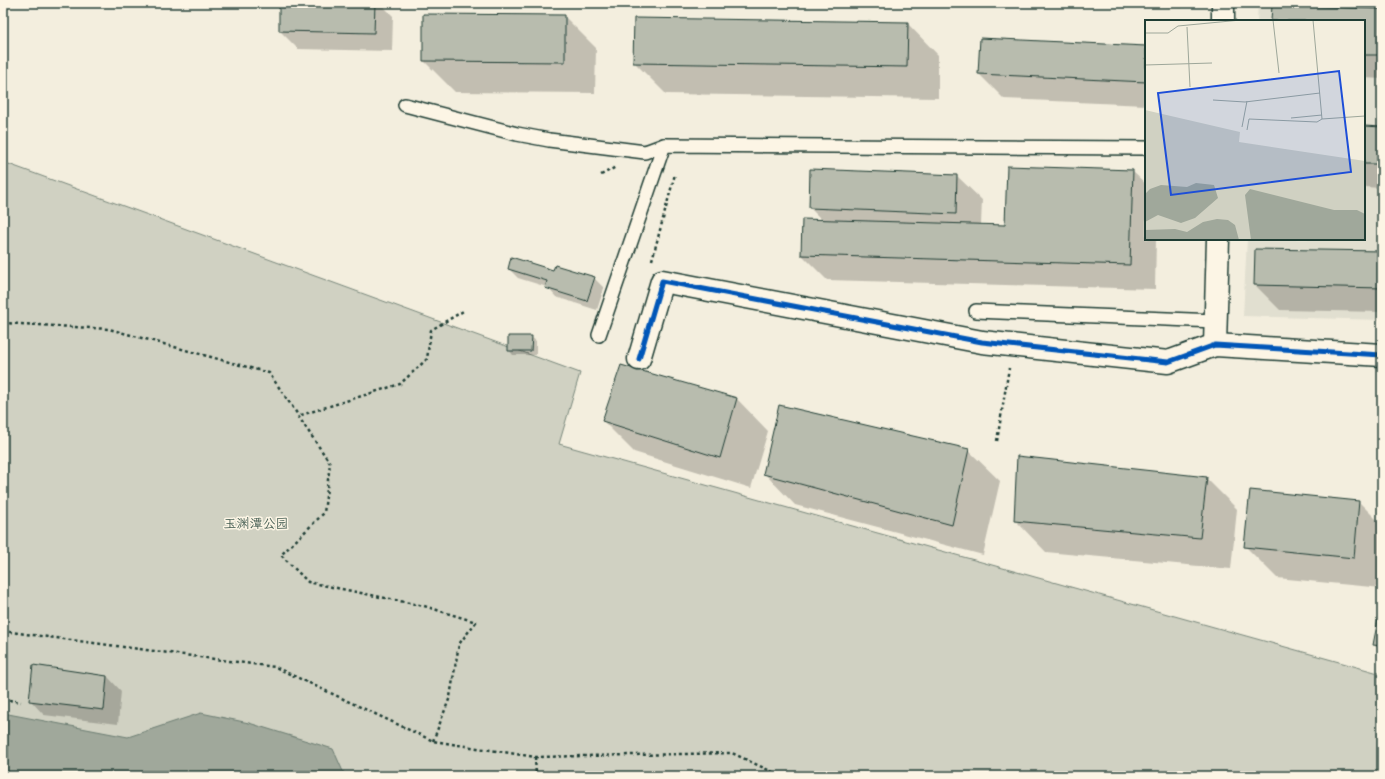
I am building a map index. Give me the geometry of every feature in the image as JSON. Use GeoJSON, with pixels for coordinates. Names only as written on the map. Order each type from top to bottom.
{"type":"FeatureCollection","features":[{"type":"Feature","properties":{"kind":"street"},"geometry":{"type":"LineString","coordinates":[[1223,3],[1223,20]]}},
{"type":"Feature","properties":{"kind":"street"},"geometry":{"type":"LineString","coordinates":[[1215,345],[1218,240]]}},
{"type":"Feature","properties":{"kind":"street"},"geometry":{"type":"LineString","coordinates":[[639,359],[662,281],[982,342],[1012,346],[1168,362],[1215,345],[1382,355]]}},
{"type":"Feature","properties":{"kind":"lane"},"geometry":{"type":"LineString","coordinates":[[405,105],[517,134],[549,140],[645,152],[664,145],[1145,148]]}},
{"type":"Feature","properties":{"kind":"lane"},"geometry":{"type":"LineString","coordinates":[[599,335],[664,145]]}},
{"type":"Feature","properties":{"kind":"lane"},"geometry":{"type":"LineString","coordinates":[[976,310],[1216,321]]}},
{"type":"Feature","properties":{"kind":"path"},"geometry":{"type":"LineString","coordinates":[[662,281],[647,278],[670,196],[682,145]]}},
{"type":"Feature","properties":{"kind":"path"},"geometry":{"type":"LineString","coordinates":[[298,416],[400,384],[427,359],[431,330],[465,310]]}},
{"type":"Feature","properties":{"kind":"path"},"geometry":{"type":"LineString","coordinates":[[3,323],[108,329],[269,373],[330,463],[324,513],[281,555],[308,582],[424,606],[476,622],[459,644],[450,697],[433,741]]}},
{"type":"Feature","properties":{"kind":"path"},"geometry":{"type":"LineString","coordinates":[[998,441],[1012,346]]}},
{"type":"Feature","properties":{"kind":"path"},"geometry":{"type":"LineString","coordinates":[[3,631],[275,667],[433,741],[535,757],[732,753],[781,776]]}},
{"type":"Feature","properties":{"kind":"path"},"geometry":{"type":"LineString","coordinates":[[3,699],[21,702]]}},
{"type":"Feature","properties":{"kind":"path"},"geometry":{"type":"LineString","coordinates":[[535,757],[536,776]]}},
{"type":"Feature","properties":{"kind":"shaded area"},"geometry":{"type":"Polygon","coordinates":[[[1258,3],[1382,3],[1382,320],[1243,316],[1247,240],[1365,240],[1365,20],[1257,20],[1258,3]]]}},
{"type":"Feature","properties":{"kind":"shaded area"},"geometry":{"type":"Polygon","coordinates":[[[3,713],[128,737],[201,713],[249,723],[333,749],[345,776],[3,776],[3,713]]]}},
{"type":"Feature","properties":{"kind":"green space","name":"玉渊潭公园"},"geometry":{"type":"Polygon","coordinates":[[[3,162],[580,373],[559,444],[1382,674],[1382,776],[3,776],[3,162]]]}},
{"type":"Feature","properties":{"kind":"building"},"geometry":{"type":"Polygon","coordinates":[[[279,3],[375,3],[374,33],[279,31],[279,3]]]}},
{"type":"Feature","properties":{"kind":"building"},"geometry":{"type":"Polygon","coordinates":[[[1272,5],[1382,9],[1382,55],[1365,55],[1365,20],[1271,20],[1272,5]]]}},
{"type":"Feature","properties":{"kind":"building"},"geometry":{"type":"Polygon","coordinates":[[[423,14],[565,15],[565,62],[423,61],[423,14]]]}},
{"type":"Feature","properties":{"kind":"building"},"geometry":{"type":"Polygon","coordinates":[[[634,18],[908,22],[907,67],[633,63],[634,18]]]}},
{"type":"Feature","properties":{"kind":"building"},"geometry":{"type":"Polygon","coordinates":[[[980,38],[1145,46],[1145,82],[978,74],[980,38]]]}},
{"type":"Feature","properties":{"kind":"building"},"geometry":{"type":"Polygon","coordinates":[[[1365,126],[1382,127],[1382,164],[1365,164],[1365,126]]]}},
{"type":"Feature","properties":{"kind":"building"},"geometry":{"type":"Polygon","coordinates":[[[1007,166],[1133,170],[1130,265],[801,255],[802,219],[1005,225],[1007,166]]]}},
{"type":"Feature","properties":{"kind":"building"},"geometry":{"type":"Polygon","coordinates":[[[810,169],[957,175],[956,214],[809,208],[810,169]]]}},
{"type":"Feature","properties":{"kind":"building"},"geometry":{"type":"Polygon","coordinates":[[[1255,249],[1382,251],[1382,288],[1254,285],[1255,249]]]}},
{"type":"Feature","properties":{"kind":"building"},"geometry":{"type":"Polygon","coordinates":[[[511,257],[553,270],[555,265],[595,277],[587,301],[545,288],[547,281],[508,269],[511,257]]]}},
{"type":"Feature","properties":{"kind":"building"},"geometry":{"type":"Polygon","coordinates":[[[508,336],[532,336],[531,351],[508,351],[508,336]]]}},
{"type":"Feature","properties":{"kind":"building"},"geometry":{"type":"Polygon","coordinates":[[[621,365],[737,398],[720,458],[602,421],[621,365]]]}},
{"type":"Feature","properties":{"kind":"building"},"geometry":{"type":"Polygon","coordinates":[[[779,405],[969,449],[952,525],[763,474],[779,405]]]}},
{"type":"Feature","properties":{"kind":"building"},"geometry":{"type":"Polygon","coordinates":[[[1017,456],[1207,477],[1200,538],[1014,521],[1017,456]]]}},
{"type":"Feature","properties":{"kind":"building"},"geometry":{"type":"Polygon","coordinates":[[[1250,490],[1359,501],[1354,558],[1244,547],[1250,490]]]}},
{"type":"Feature","properties":{"kind":"building"},"geometry":{"type":"Polygon","coordinates":[[[1382,604],[1382,646],[1373,645],[1382,604]]]}},
{"type":"Feature","properties":{"kind":"building"},"geometry":{"type":"Polygon","coordinates":[[[33,665],[107,676],[104,710],[29,701],[33,665]]]}},
{"type":"Feature","properties":{"kind":"cycle path"},"geometry":{"type":"LineString","coordinates":[[639,359],[662,281],[982,342],[1168,362],[1215,345],[1382,355]]}}]}
